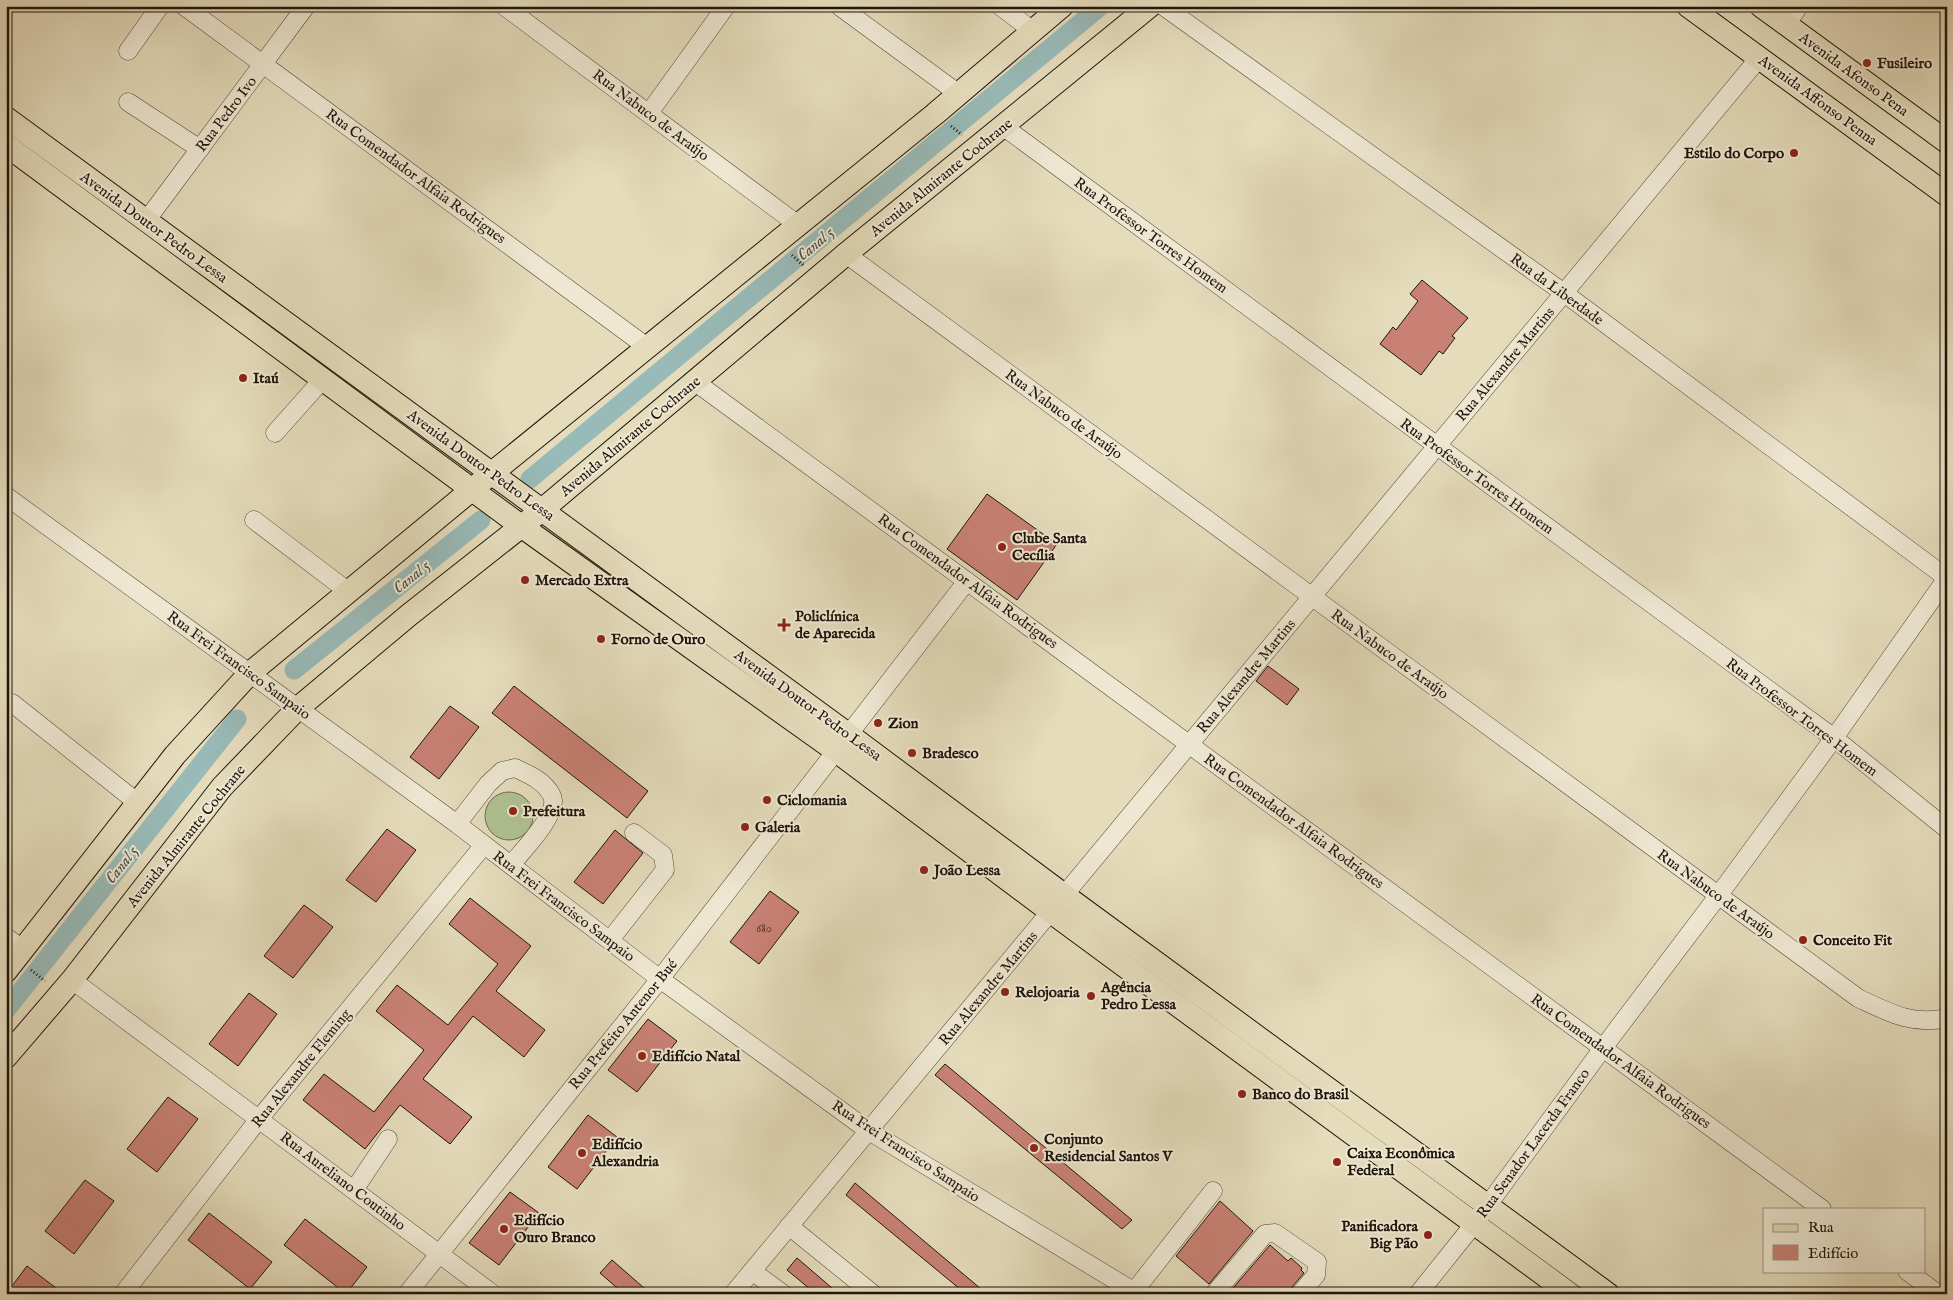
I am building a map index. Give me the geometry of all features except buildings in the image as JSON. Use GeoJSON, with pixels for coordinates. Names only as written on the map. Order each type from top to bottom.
{"type":"FeatureCollection","features":[{"type":"Feature","properties":{"kind":"main road"},"geometry":{"type":"LineString","coordinates":[[15,956],[175,755],[252,675],[492,473],[958,94],[1062,6]]}},
{"type":"Feature","properties":{"kind":"main road","name":"Avenida Almirante Cochrane"},"geometry":{"type":"LineString","coordinates":[[6,1057],[66,987],[222,787],[293,704],[542,510],[846,254],[1150,6]]}},
{"type":"Feature","properties":{"kind":"main road","name":"Avenida Affonso Penna"},"geometry":{"type":"LineString","coordinates":[[1688,6],[1947,195]]}},
{"type":"Feature","properties":{"kind":"main road","name":"Avenida Afonso Pena"},"geometry":{"type":"LineString","coordinates":[[1761,6],[1947,142]]}},
{"type":"Feature","properties":{"kind":"main road","name":"Avenida Doutor Pedro Lessa"},"geometry":{"type":"LineString","coordinates":[[6,118],[542,510],[843,743],[1058,903],[1474,1224],[1570,1294]]}},
{"type":"Feature","properties":{"kind":"main road","name":"Avenida Doutor Pedro Lessa"},"geometry":{"type":"LineString","coordinates":[[6,144],[521,526],[843,743]]}},
{"type":"Feature","properties":{"kind":"main road","name":"Avenida Doutor Pedro Lessa"},"geometry":{"type":"LineString","coordinates":[[1058,903],[1488,1205],[1608,1294]]}},
{"type":"Feature","properties":{"kind":"street"},"geometry":{"type":"LineString","coordinates":[[128,51],[160,6]]}},
{"type":"Feature","properties":{"kind":"street","name":"Rua Comendador Alfaia Rodrigues"},"geometry":{"type":"LineString","coordinates":[[184,6],[647,347]]}},
{"type":"Feature","properties":{"kind":"street","name":"Rua Pedro Ivo"},"geometry":{"type":"LineString","coordinates":[[146,221],[306,6]]}},
{"type":"Feature","properties":{"kind":"street","name":"Rua Nabuco de Araújo"},"geometry":{"type":"LineString","coordinates":[[504,6],[797,224]]}},
{"type":"Feature","properties":{"kind":"street"},"geometry":{"type":"LineString","coordinates":[[649,113],[726,6]]}},
{"type":"Feature","properties":{"kind":"street"},"geometry":{"type":"LineString","coordinates":[[839,6],[958,94]]}},
{"type":"Feature","properties":{"kind":"street"},"geometry":{"type":"LineString","coordinates":[[1000,6],[1033,31]]}},
{"type":"Feature","properties":{"kind":"street","name":"Rua da Liberdade"},"geometry":{"type":"LineString","coordinates":[[1163,6],[1564,293],[1947,578]]}},
{"type":"Feature","properties":{"kind":"street"},"geometry":{"type":"LineString","coordinates":[[1786,25],[1800,6]]}},
{"type":"Feature","properties":{"kind":"street","name":"Rua Alexandre Martins"},"geometry":{"type":"LineString","coordinates":[[733,1294],[1759,58]]}},
{"type":"Feature","properties":{"kind":"street"},"geometry":{"type":"LineString","coordinates":[[128,102],[200,149]]}},
{"type":"Feature","properties":{"kind":"street","name":"Rua Professor Torres Homem"},"geometry":{"type":"LineString","coordinates":[[1004,127],[1834,738],[1947,829]]}},
{"type":"Feature","properties":{"kind":"street","name":"Rua Nabuco de Araújo"},"geometry":{"type":"LineString","coordinates":[[846,254],[1858,998],[1900,1017],[1934,1020],[1947,1018]]}},
{"type":"Feature","properties":{"kind":"street"},"geometry":{"type":"LineString","coordinates":[[275,432],[322,379]]}},
{"type":"Feature","properties":{"kind":"street","name":"Rua Comendador Alfaia Rodrigues"},"geometry":{"type":"LineString","coordinates":[[694,381],[1821,1208]]}},
{"type":"Feature","properties":{"kind":"street","name":"Rua Frei Francisco Sampaio"},"geometry":{"type":"LineString","coordinates":[[6,496],[457,824],[660,979],[868,1131],[1134,1293]]}},
{"type":"Feature","properties":{"kind":"street"},"geometry":{"type":"LineString","coordinates":[[254,520],[349,592]]}},
{"type":"Feature","properties":{"kind":"street","name":"Rua Senador Lacerda Franco"},"geometry":{"type":"LineString","coordinates":[[1418,1294],[1474,1224],[1603,1048],[1718,896],[1834,738],[1947,578]]}},
{"type":"Feature","properties":{"kind":"street","name":"Rua Prefeito Antenor Bué"},"geometry":{"type":"LineString","coordinates":[[408,1294],[660,979],[967,581]]}},
{"type":"Feature","properties":{"kind":"street"},"geometry":{"type":"LineString","coordinates":[[12,703],[138,803]]}},
{"type":"Feature","properties":{"kind":"street"},"geometry":{"type":"LineString","coordinates":[[457,824],[488,784],[502,771],[514,768],[531,775],[544,785],[553,797],[552,810],[543,826],[511,865]]}},
{"type":"Feature","properties":{"kind":"street"},"geometry":{"type":"LineString","coordinates":[[610,940],[665,870],[662,855],[634,833]]}},
{"type":"Feature","properties":{"kind":"street","name":"Rua Alexandre Fleming"},"geometry":{"type":"LineString","coordinates":[[123,1294],[259,1119],[484,845]]}},
{"type":"Feature","properties":{"kind":"street","name":"Rua Aureliano Coutinho"},"geometry":{"type":"LineString","coordinates":[[66,987],[259,1119],[493,1294]]}},
{"type":"Feature","properties":{"kind":"street"},"geometry":{"type":"LineString","coordinates":[[354,1190],[388,1139]]}},
{"type":"Feature","properties":{"kind":"street"},"geometry":{"type":"LineString","coordinates":[[1134,1293],[1213,1191]]}},
{"type":"Feature","properties":{"kind":"street"},"geometry":{"type":"LineString","coordinates":[[789,1226],[873,1294]]}},
{"type":"Feature","properties":{"kind":"street"},"geometry":{"type":"LineString","coordinates":[[1214,1294],[1265,1234],[1274,1233],[1317,1262],[1316,1275],[1300,1294]]}},
{"type":"Feature","properties":{"kind":"street"},"geometry":{"type":"LineString","coordinates":[[752,1270],[782,1294]]}},
{"type":"Feature","properties":{"kind":"street"},"geometry":{"type":"LineString","coordinates":[[1908,1272],[1938,1294]]}},
{"type":"Feature","properties":{"kind":"path"},"geometry":{"type":"LineString","coordinates":[[943,120],[967,138]]}},
{"type":"Feature","properties":{"kind":"path"},"geometry":{"type":"LineString","coordinates":[[785,249],[806,268]]}},
{"type":"Feature","properties":{"kind":"path"},"geometry":{"type":"LineString","coordinates":[[15,956],[66,987]]}},
{"type":"Feature","properties":{"kind":"green space"},"geometry":{"type":"Polygon","coordinates":[[[504,792],[514,792],[526,799],[533,811],[533,821],[526,833],[514,840],[504,840],[496,836],[489,829],[485,821],[485,811],[489,803],[496,796],[504,792]]]}},
{"type":"Feature","properties":{"kind":"waterway","name":"Canal 5"},"geometry":{"type":"LineString","coordinates":[[530,479],[1101,6]]}},
{"type":"Feature","properties":{"kind":"waterway","name":"Canal 5"},"geometry":{"type":"LineString","coordinates":[[294,670],[481,520]]}},
{"type":"Feature","properties":{"kind":"waterway","name":"Canal 5"},"geometry":{"type":"LineString","coordinates":[[6,1010],[237,719]]}},
{"type":"Feature","properties":{"kind":"place","name":"Fusileiro"},"geometry":{"type":"Point","coordinates":[1867,63]}},
{"type":"Feature","properties":{"kind":"place","name":"Estilo do Corpo"},"geometry":{"type":"Point","coordinates":[1794,153]}},
{"type":"Feature","properties":{"kind":"place","name":"Itaú"},"geometry":{"type":"Point","coordinates":[243,378]}},
{"type":"Feature","properties":{"kind":"place","name":"Clube Santa Cecília"},"geometry":{"type":"Point","coordinates":[1002,547]}},
{"type":"Feature","properties":{"kind":"place","name":"Mercado Extra"},"geometry":{"type":"Point","coordinates":[525,580]}},
{"type":"Feature","properties":{"kind":"place","name":"Policlínica de Aparecida"},"geometry":{"type":"Point","coordinates":[784,625]}},
{"type":"Feature","properties":{"kind":"place","name":"Forno de Ouro"},"geometry":{"type":"Point","coordinates":[601,639]}},
{"type":"Feature","properties":{"kind":"place","name":"Zion"},"geometry":{"type":"Point","coordinates":[878,723]}},
{"type":"Feature","properties":{"kind":"place","name":"Bradesco"},"geometry":{"type":"Point","coordinates":[912,753]}},
{"type":"Feature","properties":{"kind":"place","name":"Ciclomania"},"geometry":{"type":"Point","coordinates":[767,800]}},
{"type":"Feature","properties":{"kind":"place","name":"Prefeitura"},"geometry":{"type":"Point","coordinates":[513,811]}},
{"type":"Feature","properties":{"kind":"place","name":"Galeria"},"geometry":{"type":"Point","coordinates":[745,827]}},
{"type":"Feature","properties":{"kind":"place","name":"João Lessa"},"geometry":{"type":"Point","coordinates":[924,870]}},
{"type":"Feature","properties":{"kind":"place","name":"Conceito Fit"},"geometry":{"type":"Point","coordinates":[1803,940]}},
{"type":"Feature","properties":{"kind":"place","name":"Relojoaria"},"geometry":{"type":"Point","coordinates":[1005,992]}},
{"type":"Feature","properties":{"kind":"place","name":"Agência Pedro Lessa"},"geometry":{"type":"Point","coordinates":[1091,996]}},
{"type":"Feature","properties":{"kind":"place","name":"Edifício Natal"},"geometry":{"type":"Point","coordinates":[642,1056]}},
{"type":"Feature","properties":{"kind":"place","name":"Banco do Brasil"},"geometry":{"type":"Point","coordinates":[1242,1094]}},
{"type":"Feature","properties":{"kind":"place","name":"Conjunto Residencial Santos V"},"geometry":{"type":"Point","coordinates":[1034,1148]}},
{"type":"Feature","properties":{"kind":"place","name":"Edifício Alexandria"},"geometry":{"type":"Point","coordinates":[582,1153]}},
{"type":"Feature","properties":{"kind":"place","name":"Caixa Econômica Federal"},"geometry":{"type":"Point","coordinates":[1337,1162]}},
{"type":"Feature","properties":{"kind":"place","name":"Edifício Ouro Branco"},"geometry":{"type":"Point","coordinates":[504,1229]}},
{"type":"Feature","properties":{"kind":"place","name":"Panificadora Big Pão"},"geometry":{"type":"Point","coordinates":[1428,1235]}}]}
